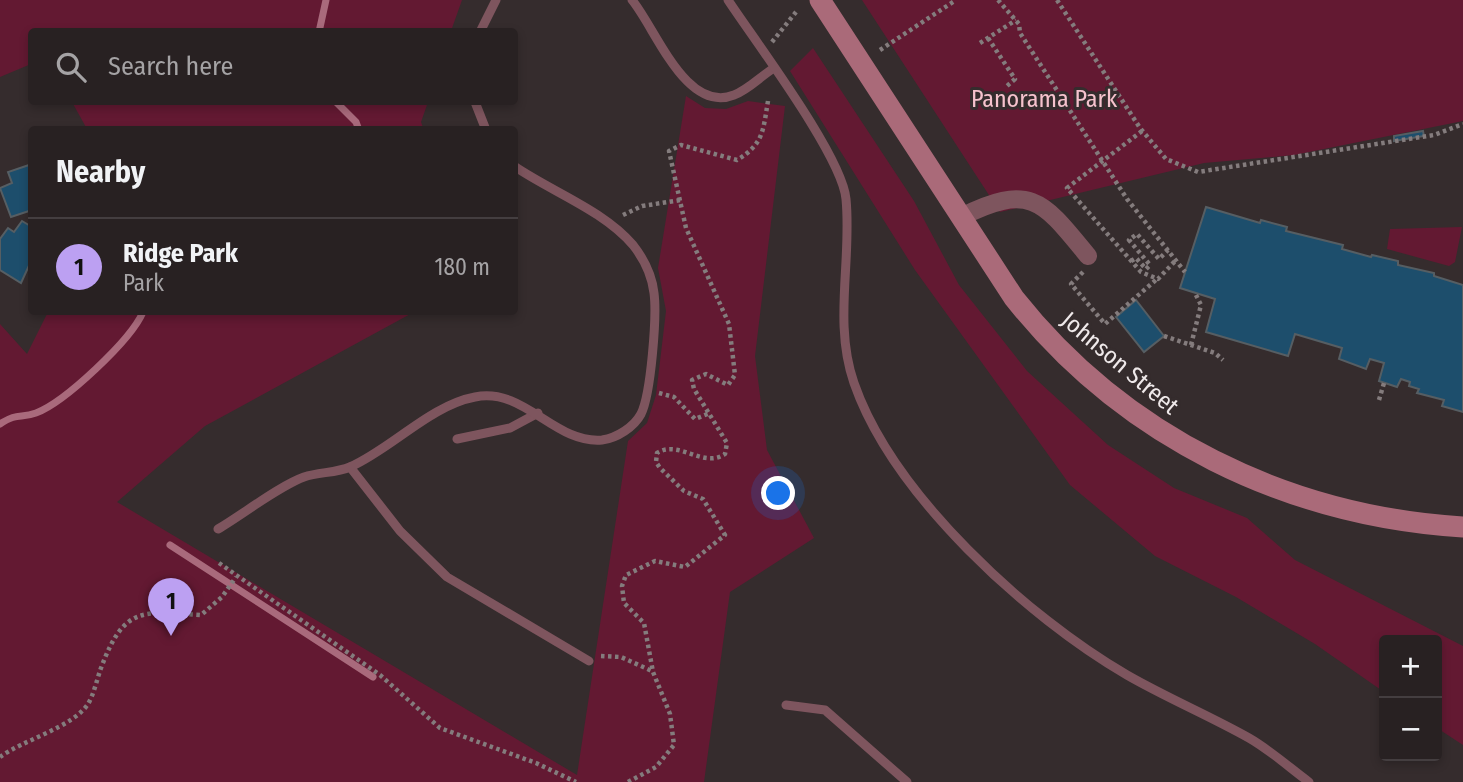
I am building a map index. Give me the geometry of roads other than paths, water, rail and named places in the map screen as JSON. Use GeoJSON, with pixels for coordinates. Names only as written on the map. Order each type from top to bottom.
{"type":"FeatureCollection","features":[{"type":"Feature","properties":{"kind":"street","name":"Johnson Street"},"geometry":{"type":"LineString","coordinates":[[820,0],[961,218],[1039,329],[1116,400],[1179,444],[1258,483],[1323,503],[1384,516],[1463,527]]}},
{"type":"Feature","properties":{"kind":"street"},"geometry":{"type":"LineString","coordinates":[[961,218],[1003,200],[1035,204],[1048,209],[1088,256]]}},
{"type":"Feature","properties":{"kind":"lane"},"geometry":{"type":"LineString","coordinates":[[482,28],[496,0]]}},
{"type":"Feature","properties":{"kind":"lane"},"geometry":{"type":"LineString","coordinates":[[632,0],[687,82],[700,94],[714,98],[731,96],[774,68]]}},
{"type":"Feature","properties":{"kind":"lane"},"geometry":{"type":"LineString","coordinates":[[728,0],[833,162],[846,197],[844,316],[846,351],[854,381],[865,410],[883,440],[934,512],[1009,589],[1072,640],[1128,676],[1252,740],[1309,782]]}},
{"type":"Feature","properties":{"kind":"lane"},"geometry":{"type":"LineString","coordinates":[[476,105],[484,126]]}},
{"type":"Feature","properties":{"kind":"lane"},"geometry":{"type":"LineString","coordinates":[[218,529],[302,478],[350,467],[440,412],[476,396],[507,398],[580,437],[604,440],[634,424],[640,415],[646,392],[654,295],[641,257],[613,226],[518,168]]}},
{"type":"Feature","properties":{"kind":"lane"},"geometry":{"type":"LineString","coordinates":[[457,439],[510,428],[538,413]]}},
{"type":"Feature","properties":{"kind":"lane"},"geometry":{"type":"LineString","coordinates":[[350,467],[407,539],[447,577],[589,660]]}},
{"type":"Feature","properties":{"kind":"lane"},"geometry":{"type":"LineString","coordinates":[[786,705],[825,710],[908,782]]}},
{"type":"Feature","properties":{"kind":"waterway"},"geometry":{"type":"LineString","coordinates":[[320,28],[326,0]]}},
{"type":"Feature","properties":{"kind":"waterway"},"geometry":{"type":"LineString","coordinates":[[339,105],[358,126]]}},
{"type":"Feature","properties":{"kind":"waterway"},"geometry":{"type":"LineString","coordinates":[[0,424],[11,418],[36,413],[63,397],[112,353],[141,315]]}},
{"type":"Feature","properties":{"kind":"waterway"},"geometry":{"type":"LineString","coordinates":[[170,545],[373,677]]}},
{"type":"Feature","properties":{"kind":"place","name":"Ridge Park"},"geometry":{"type":"Point","coordinates":[171,636]}},
{"type":"Feature","properties":{"kind":"park label","name":"Panorama Park"},"geometry":{"type":"Point","coordinates":[1044,99]}}]}
